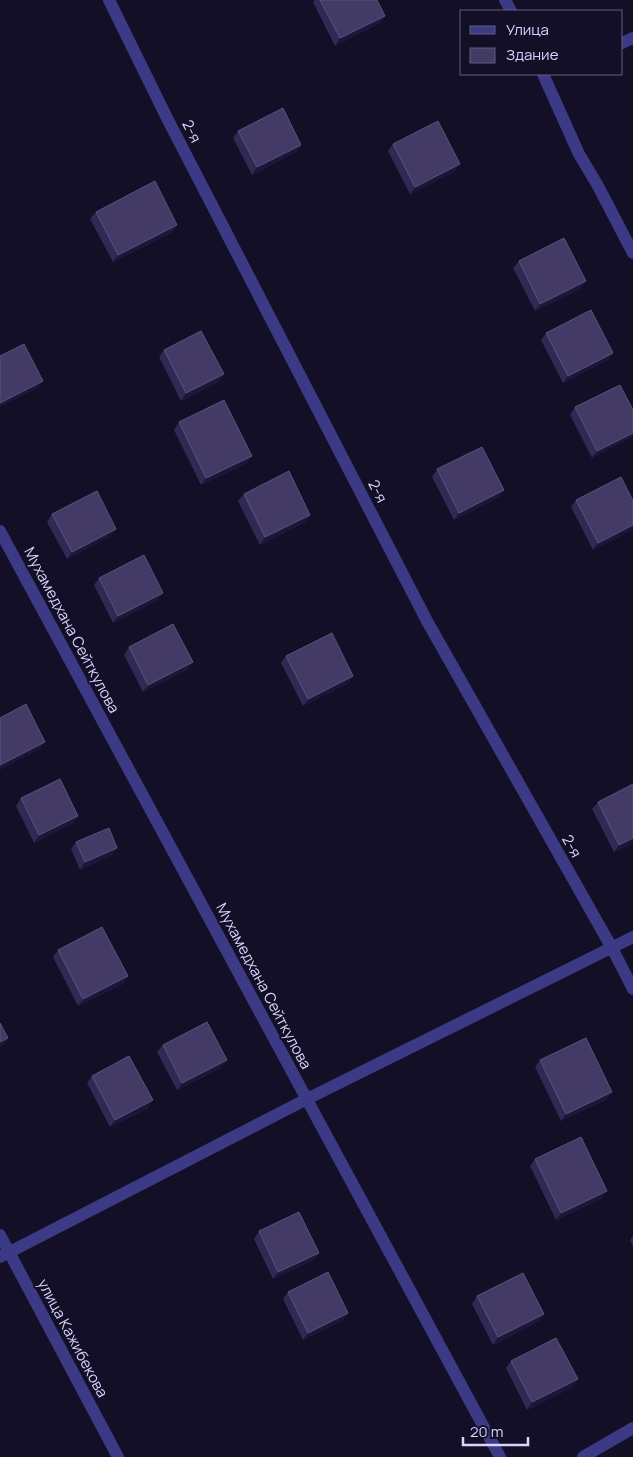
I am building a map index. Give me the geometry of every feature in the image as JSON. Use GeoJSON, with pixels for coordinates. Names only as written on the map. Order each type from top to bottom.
{"type":"FeatureCollection","features":[{"type":"Feature","properties":{"kind":"street","name":"2-я"},"geometry":{"type":"LineString","coordinates":[[109,0],[168,120],[427,621],[612,948],[633,989]]}},
{"type":"Feature","properties":{"kind":"street"},"geometry":{"type":"LineString","coordinates":[[547,75],[579,154],[633,253]]}},
{"type":"Feature","properties":{"kind":"street","name":"Мухамедхана Сейткулова"},"geometry":{"type":"LineString","coordinates":[[0,531],[500,1457]]}},
{"type":"Feature","properties":{"kind":"street"},"geometry":{"type":"LineString","coordinates":[[5,1255],[307,1099],[633,937]]}},
{"type":"Feature","properties":{"kind":"street","name":"улица Кажибекова"},"geometry":{"type":"LineString","coordinates":[[0,1235],[5,1255],[118,1457]]}},
{"type":"Feature","properties":{"kind":"street"},"geometry":{"type":"LineString","coordinates":[[583,1457],[633,1428]]}},
{"type":"Feature","properties":{"kind":"building"},"geometry":{"type":"Polygon","coordinates":[[[320,0],[377,0],[385,16],[340,38],[320,0]]]}},
{"type":"Feature","properties":{"kind":"building"},"geometry":{"type":"Polygon","coordinates":[[[283,108],[301,145],[257,167],[238,131],[283,108]]]}},
{"type":"Feature","properties":{"kind":"building"},"geometry":{"type":"Polygon","coordinates":[[[438,121],[460,164],[415,187],[393,144],[438,121]]]}},
{"type":"Feature","properties":{"kind":"building"},"geometry":{"type":"Polygon","coordinates":[[[155,181],[177,225],[118,255],[96,212],[155,181]]]}},
{"type":"Feature","properties":{"kind":"building"},"geometry":{"type":"Polygon","coordinates":[[[564,238],[586,281],[540,304],[519,261],[564,238]]]}},
{"type":"Feature","properties":{"kind":"building"},"geometry":{"type":"Polygon","coordinates":[[[591,310],[613,353],[568,376],[546,333],[591,310]]]}},
{"type":"Feature","properties":{"kind":"building"},"geometry":{"type":"Polygon","coordinates":[[[201,331],[224,374],[186,393],[164,350],[201,331]]]}},
{"type":"Feature","properties":{"kind":"building"},"geometry":{"type":"Polygon","coordinates":[[[24,344],[43,381],[0,403],[0,356],[24,344]]]}},
{"type":"Feature","properties":{"kind":"building"},"geometry":{"type":"Polygon","coordinates":[[[620,385],[633,410],[633,433],[597,451],[575,407],[620,385]]]}},
{"type":"Feature","properties":{"kind":"building"},"geometry":{"type":"Polygon","coordinates":[[[224,400],[252,456],[206,478],[179,422],[224,400]]]}},
{"type":"Feature","properties":{"kind":"building"},"geometry":{"type":"Polygon","coordinates":[[[482,447],[504,490],[459,513],[437,469],[482,447]]]}},
{"type":"Feature","properties":{"kind":"building"},"geometry":{"type":"Polygon","coordinates":[[[289,471],[310,515],[265,537],[244,494],[289,471]]]}},
{"type":"Feature","properties":{"kind":"building"},"geometry":{"type":"Polygon","coordinates":[[[621,477],[633,501],[633,525],[598,543],[576,500],[621,477]]]}},
{"type":"Feature","properties":{"kind":"building"},"geometry":{"type":"Polygon","coordinates":[[[97,491],[116,529],[72,552],[52,514],[97,491]]]}},
{"type":"Feature","properties":{"kind":"building"},"geometry":{"type":"Polygon","coordinates":[[[144,555],[163,593],[118,616],[99,578],[144,555]]]}},
{"type":"Feature","properties":{"kind":"building"},"geometry":{"type":"Polygon","coordinates":[[[173,624],[193,662],[148,685],[129,647],[173,624]]]}},
{"type":"Feature","properties":{"kind":"building"},"geometry":{"type":"Polygon","coordinates":[[[332,633],[353,676],[308,699],[286,656],[332,633]]]}},
{"type":"Feature","properties":{"kind":"building"},"geometry":{"type":"Polygon","coordinates":[[[26,704],[45,742],[0,765],[0,718],[26,704]]]}},
{"type":"Feature","properties":{"kind":"building"},"geometry":{"type":"Polygon","coordinates":[[[60,779],[78,816],[39,835],[21,798],[60,779]]]}},
{"type":"Feature","properties":{"kind":"building"},"geometry":{"type":"Polygon","coordinates":[[[633,784],[633,838],[619,845],[598,802],[633,784]]]}},
{"type":"Feature","properties":{"kind":"building"},"geometry":{"type":"Polygon","coordinates":[[[109,828],[117,848],[85,862],[76,842],[109,828]]]}},
{"type":"Feature","properties":{"kind":"building"},"geometry":{"type":"Polygon","coordinates":[[[102,927],[128,976],[83,999],[58,950],[102,927]]]}},
{"type":"Feature","properties":{"kind":"building"},"geometry":{"type":"Polygon","coordinates":[[[207,1022],[227,1060],[182,1083],[163,1045],[207,1022]]]}},
{"type":"Feature","properties":{"kind":"building"},"geometry":{"type":"Polygon","coordinates":[[[0,1023],[8,1038],[0,1042],[0,1023]]]}},
{"type":"Feature","properties":{"kind":"building"},"geometry":{"type":"Polygon","coordinates":[[[586,1038],[612,1092],[566,1114],[540,1060],[586,1038]]]}},
{"type":"Feature","properties":{"kind":"building"},"geometry":{"type":"Polygon","coordinates":[[[129,1056],[153,1100],[115,1120],[92,1076],[129,1056]]]}},
{"type":"Feature","properties":{"kind":"building"},"geometry":{"type":"Polygon","coordinates":[[[581,1137],[607,1191],[561,1213],[535,1159],[581,1137]]]}},
{"type":"Feature","properties":{"kind":"building"},"geometry":{"type":"Polygon","coordinates":[[[299,1212],[319,1253],[278,1272],[259,1231],[299,1212]]]}},
{"type":"Feature","properties":{"kind":"building"},"geometry":{"type":"Polygon","coordinates":[[[328,1272],[348,1313],[308,1333],[288,1292],[328,1272]]]}},
{"type":"Feature","properties":{"kind":"building"},"geometry":{"type":"Polygon","coordinates":[[[523,1273],[544,1314],[498,1337],[477,1296],[523,1273]]]}},
{"type":"Feature","properties":{"kind":"building"},"geometry":{"type":"Polygon","coordinates":[[[556,1338],[578,1379],[532,1402],[511,1361],[556,1338]]]}}]}
